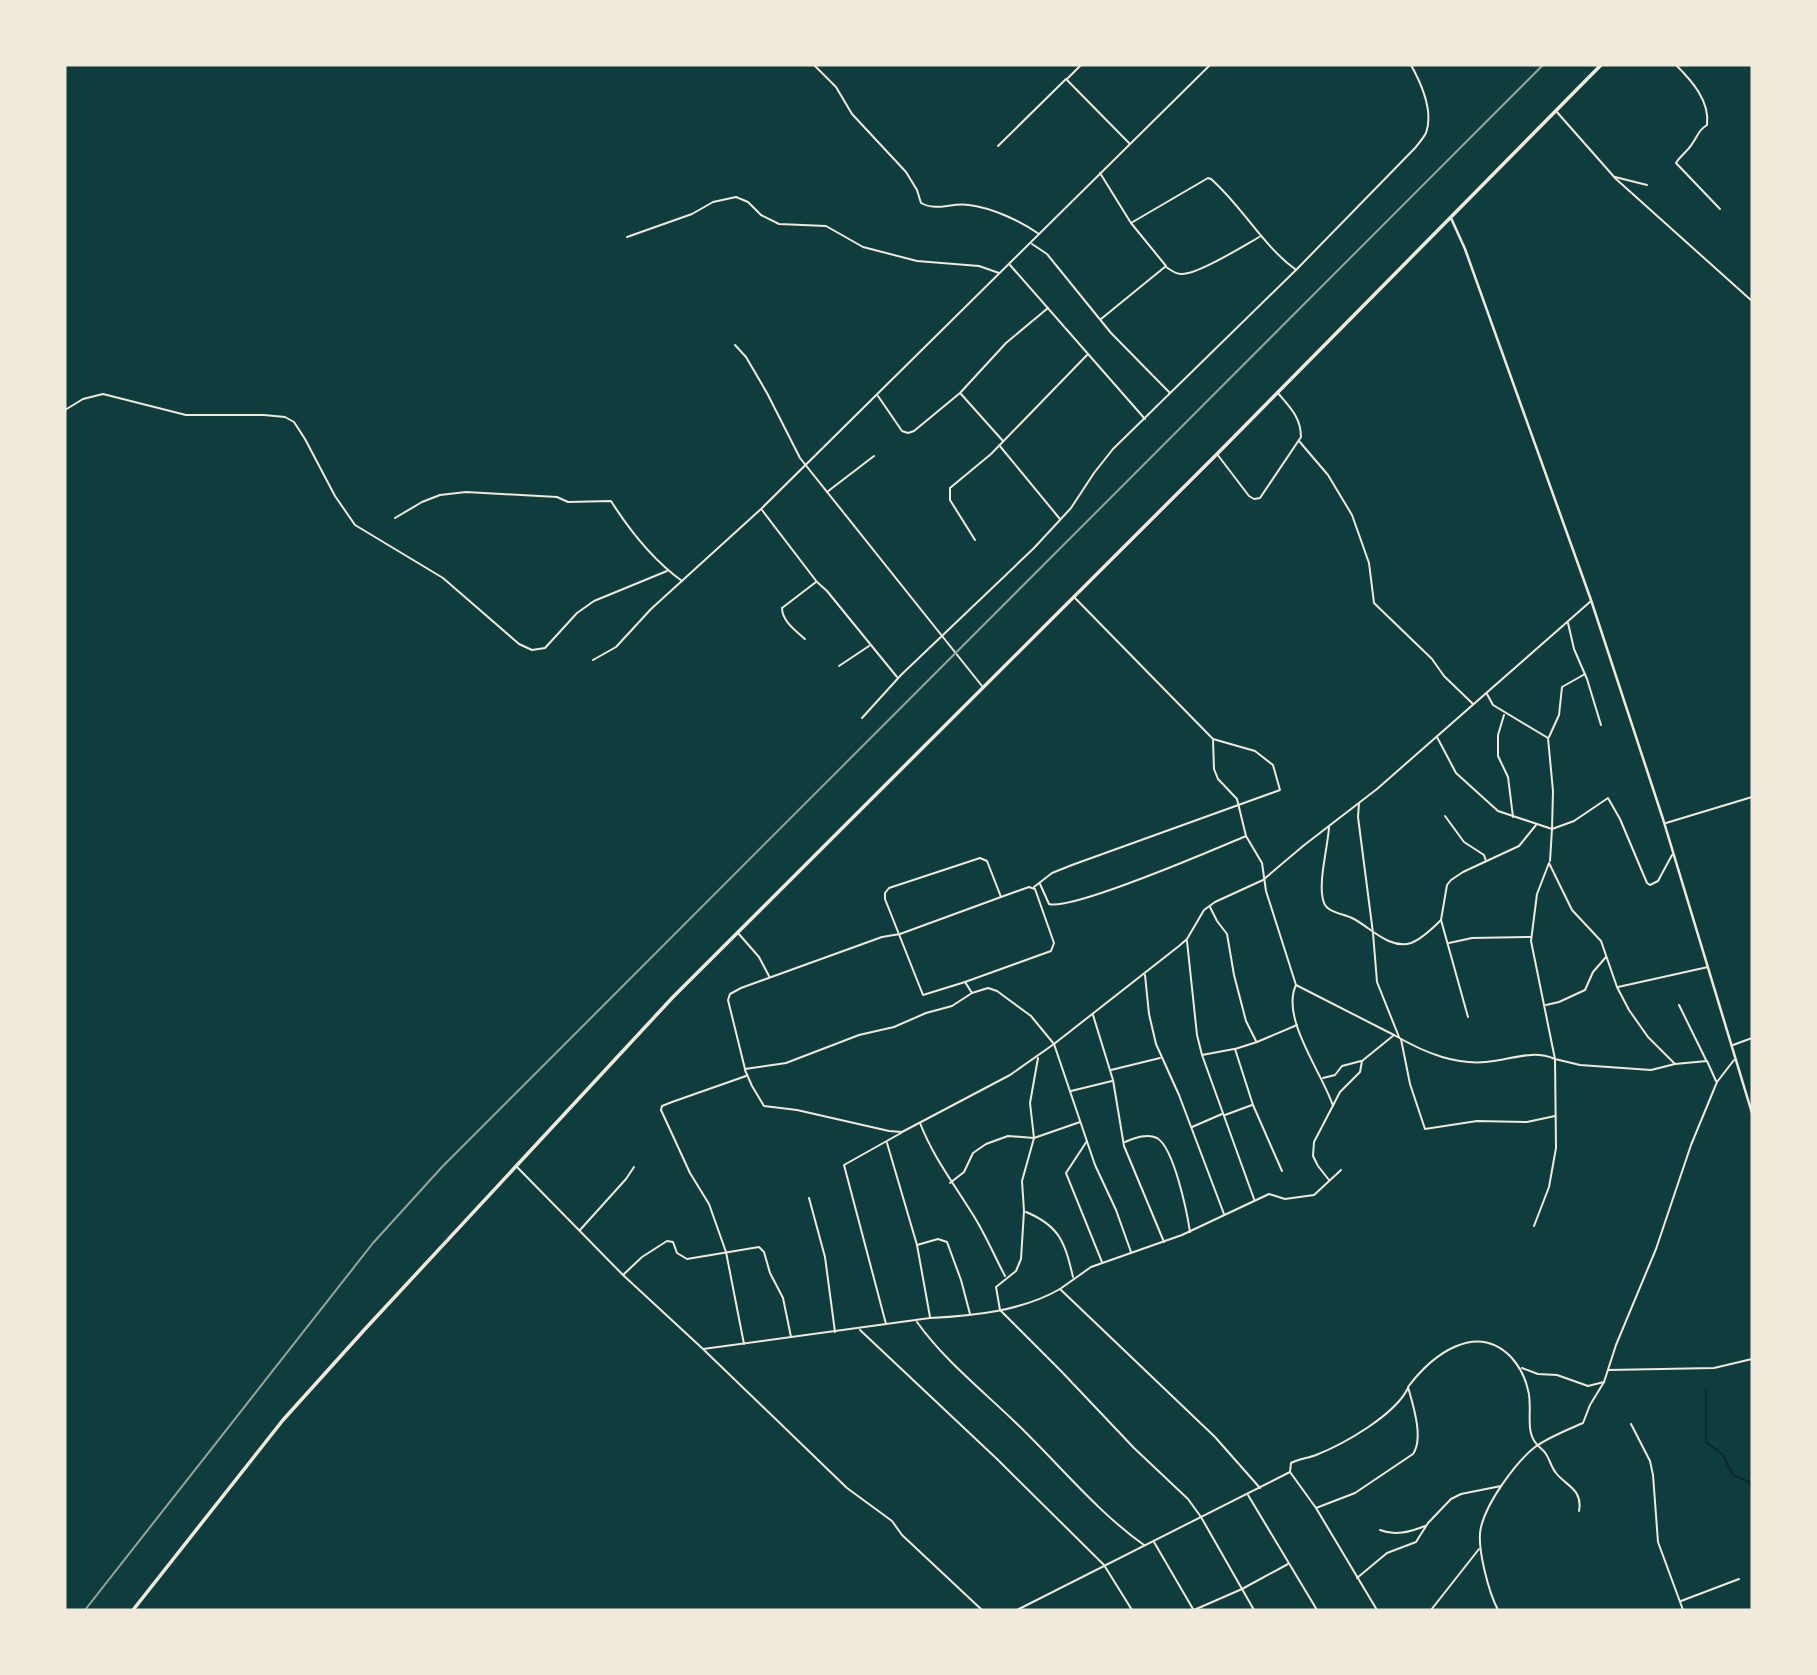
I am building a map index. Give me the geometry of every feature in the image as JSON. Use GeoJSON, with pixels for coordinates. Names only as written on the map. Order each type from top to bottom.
{"type":"FeatureCollection","features":[{"type":"Feature","properties":{"kind":"highway"},"geometry":{"type":"LineString","coordinates":[[133,1610],[284,1420],[673,997],[1217,454],[1601,65]]}},
{"type":"Feature","properties":{"kind":"main road"},"geometry":{"type":"LineString","coordinates":[[1451,218],[1465,249],[1591,600],[1664,823],[1752,1113]]}},
{"type":"Feature","properties":{"kind":"street"},"geometry":{"type":"LineString","coordinates":[[814,65],[836,87],[852,114],[906,172],[921,203],[936,208],[967,204],[976,206],[1040,234]]}},
{"type":"Feature","properties":{"kind":"street"},"geometry":{"type":"LineString","coordinates":[[998,146],[1081,65]]}},
{"type":"Feature","properties":{"kind":"street"},"geometry":{"type":"LineString","coordinates":[[593,660],[616,648],[651,609],[761,509],[1210,65]]}},
{"type":"Feature","properties":{"kind":"street"},"geometry":{"type":"LineString","coordinates":[[862,718],[897,678],[1072,508],[1112,449],[1296,270],[1416,147],[1426,133],[1427,111],[1420,81],[1411,65]]}},
{"type":"Feature","properties":{"kind":"street"},"geometry":{"type":"LineString","coordinates":[[1676,65],[1703,100],[1708,119],[1707,125],[1696,135],[1693,143],[1676,163],[1720,209]]}},
{"type":"Feature","properties":{"kind":"street"},"geometry":{"type":"LineString","coordinates":[[1066,79],[1130,144]]}},
{"type":"Feature","properties":{"kind":"street"},"geometry":{"type":"LineString","coordinates":[[1555,111],[1614,177],[1752,301]]}},
{"type":"Feature","properties":{"kind":"street"},"geometry":{"type":"LineString","coordinates":[[1099,172],[1131,223],[1175,274],[1183,275],[1222,258],[1262,235]]}},
{"type":"Feature","properties":{"kind":"street"},"geometry":{"type":"LineString","coordinates":[[1614,177],[1647,185]]}},
{"type":"Feature","properties":{"kind":"street"},"geometry":{"type":"LineString","coordinates":[[1131,223],[1211,178],[1280,259],[1296,270]]}},
{"type":"Feature","properties":{"kind":"street"},"geometry":{"type":"LineString","coordinates":[[627,237],[692,214],[713,202],[736,197],[748,202],[761,215],[779,224],[825,226],[863,247],[917,261],[979,266],[1000,273]]}},
{"type":"Feature","properties":{"kind":"street"},"geometry":{"type":"LineString","coordinates":[[1031,243],[1047,254],[1082,301],[1140,365],[1171,393]]}},
{"type":"Feature","properties":{"kind":"street"},"geometry":{"type":"LineString","coordinates":[[1009,264],[1145,419]]}},
{"type":"Feature","properties":{"kind":"street"},"geometry":{"type":"LineString","coordinates":[[1100,320],[1166,266]]}},
{"type":"Feature","properties":{"kind":"street"},"geometry":{"type":"LineString","coordinates":[[877,395],[898,427],[908,433],[919,429],[960,393],[1006,343],[1048,308]]}},
{"type":"Feature","properties":{"kind":"street"},"geometry":{"type":"LineString","coordinates":[[735,345],[746,356],[805,465],[983,687]]}},
{"type":"Feature","properties":{"kind":"street"},"geometry":{"type":"LineString","coordinates":[[975,540],[950,500],[948,491],[999,445],[1088,354]]}},
{"type":"Feature","properties":{"kind":"street"},"geometry":{"type":"LineString","coordinates":[[1217,454],[1249,496],[1257,499],[1262,495],[1299,441],[1301,431],[1294,411],[1277,392]]}},
{"type":"Feature","properties":{"kind":"street"},"geometry":{"type":"LineString","coordinates":[[960,393],[1003,441]]}},
{"type":"Feature","properties":{"kind":"street"},"geometry":{"type":"LineString","coordinates":[[65,410],[82,398],[103,394],[186,415],[285,417],[294,422],[335,496],[355,525],[443,578],[519,644],[532,650],[545,648],[577,613],[594,601],[667,571]]}},
{"type":"Feature","properties":{"kind":"street"},"geometry":{"type":"LineString","coordinates":[[1299,441],[1328,475],[1352,515],[1369,563],[1374,603],[1432,659],[1444,676],[1474,705]]}},
{"type":"Feature","properties":{"kind":"street"},"geometry":{"type":"LineString","coordinates":[[999,445],[1061,519]]}},
{"type":"Feature","properties":{"kind":"street"},"geometry":{"type":"LineString","coordinates":[[826,492],[874,456]]}},
{"type":"Feature","properties":{"kind":"street"},"geometry":{"type":"LineString","coordinates":[[396,518],[432,498],[466,492],[557,497],[568,502],[611,501],[630,529],[667,571],[682,581]]}},
{"type":"Feature","properties":{"kind":"street"},"geometry":{"type":"LineString","coordinates":[[761,509],[817,582],[897,678]]}},
{"type":"Feature","properties":{"kind":"street"},"geometry":{"type":"LineString","coordinates":[[805,639],[789,624],[782,614],[782,608],[817,582]]}},
{"type":"Feature","properties":{"kind":"street"},"geometry":{"type":"LineString","coordinates":[[902,1132],[797,1110],[764,1106],[745,1069],[729,996],[734,991],[770,977],[1033,887],[1052,873],[1072,865],[1280,790],[1273,765],[1255,751],[1213,739],[1073,596]]}},
{"type":"Feature","properties":{"kind":"street"},"geometry":{"type":"LineString","coordinates":[[886,1325],[845,1165],[902,1132],[993,1086],[1054,1044],[1187,939],[1200,914],[1209,906],[1263,880],[1359,803],[1591,600]]}},
{"type":"Feature","properties":{"kind":"street"},"geometry":{"type":"LineString","coordinates":[[1567,622],[1601,725]]}},
{"type":"Feature","properties":{"kind":"street"},"geometry":{"type":"LineString","coordinates":[[839,666],[870,646]]}},
{"type":"Feature","properties":{"kind":"street"},"geometry":{"type":"LineString","coordinates":[[1534,1226],[1552,1172],[1556,1116],[1555,1059],[1535,967],[1532,937],[1537,894],[1549,863],[1552,829],[1553,791],[1548,738],[1559,715],[1562,687],[1586,674]]}},
{"type":"Feature","properties":{"kind":"street"},"geometry":{"type":"LineString","coordinates":[[1487,693],[1493,705],[1548,738]]}},
{"type":"Feature","properties":{"kind":"street"},"geometry":{"type":"LineString","coordinates":[[1506,713],[1500,727],[1498,756],[1508,777],[1514,818]]}},
{"type":"Feature","properties":{"kind":"street"},"geometry":{"type":"LineString","coordinates":[[1437,737],[1456,773],[1498,811],[1552,829],[1574,821],[1608,798],[1620,819],[1647,884],[1658,881],[1673,853]]}},
{"type":"Feature","properties":{"kind":"street"},"geometry":{"type":"LineString","coordinates":[[1213,739],[1214,769],[1218,779],[1232,792],[1246,836],[1262,863],[1263,880],[1296,985],[1292,993],[1297,1025],[1333,1107]]}},
{"type":"Feature","properties":{"kind":"street"},"geometry":{"type":"LineString","coordinates":[[1664,823],[1752,797]]}},
{"type":"Feature","properties":{"kind":"street"},"geometry":{"type":"LineString","coordinates":[[1359,803],[1358,817],[1377,982],[1400,1038],[1412,1092],[1425,1129],[1477,1121],[1527,1122],[1556,1116]]}},
{"type":"Feature","properties":{"kind":"street"},"geometry":{"type":"LineString","coordinates":[[1445,817],[1464,842],[1484,855],[1487,862]]}},
{"type":"Feature","properties":{"kind":"street"},"geometry":{"type":"LineString","coordinates":[[1468,1017],[1441,920],[1447,885],[1451,880],[1519,846],[1536,825]]}},
{"type":"Feature","properties":{"kind":"street"},"geometry":{"type":"LineString","coordinates":[[1329,826],[1323,863],[1323,902],[1329,909],[1354,918],[1373,933],[1399,943],[1410,943],[1441,920]]}},
{"type":"Feature","properties":{"kind":"street"},"geometry":{"type":"LineString","coordinates":[[1040,883],[1046,901],[1052,905],[1060,905],[1115,887],[1246,836]]}},
{"type":"Feature","properties":{"kind":"street"},"geometry":{"type":"LineString","coordinates":[[1001,897],[987,861],[980,858],[886,891],[885,896],[923,995],[1052,949],[1054,943],[1033,887]]}},
{"type":"Feature","properties":{"kind":"street"},"geometry":{"type":"LineString","coordinates":[[1549,863],[1572,910],[1598,935],[1618,987],[1644,1033],[1675,1064]]}},
{"type":"Feature","properties":{"kind":"street"},"geometry":{"type":"LineString","coordinates":[[1209,906],[1227,934],[1244,1014],[1256,1042]]}},
{"type":"Feature","properties":{"kind":"street"},"geometry":{"type":"LineString","coordinates":[[737,932],[759,957],[770,977]]}},
{"type":"Feature","properties":{"kind":"street"},"geometry":{"type":"LineString","coordinates":[[1449,943],[1472,938],[1532,937]]}},
{"type":"Feature","properties":{"kind":"street"},"geometry":{"type":"LineString","coordinates":[[1187,939],[1197,1035],[1202,1055],[1254,1200]]}},
{"type":"Feature","properties":{"kind":"street"},"geometry":{"type":"LineString","coordinates":[[1545,1006],[1585,990],[1593,972],[1607,957]]}},
{"type":"Feature","properties":{"kind":"street"},"geometry":{"type":"LineString","coordinates":[[1618,987],[1708,967]]}},
{"type":"Feature","properties":{"kind":"street"},"geometry":{"type":"LineString","coordinates":[[1145,974],[1152,1028],[1161,1058],[1224,1215]]}},
{"type":"Feature","properties":{"kind":"street"},"geometry":{"type":"LineString","coordinates":[[965,982],[972,993]]}},
{"type":"Feature","properties":{"kind":"street"},"geometry":{"type":"LineString","coordinates":[[1296,985],[1453,1062],[1492,1062],[1535,1055],[1580,1065],[1651,1070],[1675,1064],[1707,1061]]}},
{"type":"Feature","properties":{"kind":"street"},"geometry":{"type":"LineString","coordinates":[[745,1069],[786,1063],[859,1035],[894,1027],[926,1013],[952,1006],[972,993],[988,988],[997,991],[1031,1016],[1054,1044],[1095,1165],[1116,1210],[1131,1253]]}},
{"type":"Feature","properties":{"kind":"street"},"geometry":{"type":"LineString","coordinates":[[1679,1005],[1717,1082]]}},
{"type":"Feature","properties":{"kind":"street"},"geometry":{"type":"LineString","coordinates":[[1093,1013],[1113,1080],[1124,1142],[1164,1242]]}},
{"type":"Feature","properties":{"kind":"street"},"geometry":{"type":"LineString","coordinates":[[1202,1055],[1235,1049],[1297,1025]]}},
{"type":"Feature","properties":{"kind":"street"},"geometry":{"type":"LineString","coordinates":[[1321,1078],[1335,1075],[1342,1066],[1362,1061],[1394,1035]]}},
{"type":"Feature","properties":{"kind":"street"},"geometry":{"type":"LineString","coordinates":[[1732,1046],[1752,1038]]}},
{"type":"Feature","properties":{"kind":"street"},"geometry":{"type":"LineString","coordinates":[[1235,1049],[1253,1105],[1282,1171]]}},
{"type":"Feature","properties":{"kind":"street"},"geometry":{"type":"LineString","coordinates":[[1038,1055],[1030,1103],[1034,1138],[1021,1181],[1024,1211],[1021,1259],[1016,1271],[995,1289],[1000,1310],[1134,1448],[1178,1488],[1201,1517],[1254,1610]]}},
{"type":"Feature","properties":{"kind":"street"},"geometry":{"type":"LineString","coordinates":[[1110,1070],[1161,1058]]}},
{"type":"Feature","properties":{"kind":"street"},"geometry":{"type":"LineString","coordinates":[[1498,1610],[1480,1548],[1480,1528],[1503,1485],[1520,1461],[1537,1446],[1583,1423],[1604,1382],[1656,1249],[1691,1145],[1717,1082],[1736,1059]]}},
{"type":"Feature","properties":{"kind":"street"},"geometry":{"type":"LineString","coordinates":[[1331,1181],[1318,1167],[1312,1149],[1340,1092],[1360,1072],[1362,1061]]}},
{"type":"Feature","properties":{"kind":"street"},"geometry":{"type":"LineString","coordinates":[[744,1344],[726,1252],[709,1204],[690,1173],[661,1111],[662,1106],[672,1101],[747,1075]]}},
{"type":"Feature","properties":{"kind":"street"},"geometry":{"type":"LineString","coordinates":[[1071,1091],[1113,1080]]}},
{"type":"Feature","properties":{"kind":"street"},"geometry":{"type":"LineString","coordinates":[[1191,1128],[1253,1105]]}},
{"type":"Feature","properties":{"kind":"street"},"geometry":{"type":"LineString","coordinates":[[950,1183],[964,1172],[973,1153],[986,1144],[1009,1136],[1034,1138],[1082,1122]]}},
{"type":"Feature","properties":{"kind":"street"},"geometry":{"type":"LineString","coordinates":[[920,1123],[950,1183],[979,1226],[1006,1277]]}},
{"type":"Feature","properties":{"kind":"street"},"geometry":{"type":"LineString","coordinates":[[1124,1142],[1147,1136],[1155,1138],[1165,1146],[1181,1189],[1190,1232]]}},
{"type":"Feature","properties":{"kind":"street"},"geometry":{"type":"LineString","coordinates":[[1087,1141],[1066,1173],[1103,1263]]}},
{"type":"Feature","properties":{"kind":"street"},"geometry":{"type":"LineString","coordinates":[[887,1143],[917,1244],[930,1318]]}},
{"type":"Feature","properties":{"kind":"street"},"geometry":{"type":"LineString","coordinates":[[517,1166],[623,1275],[847,1488],[892,1521],[902,1535],[982,1610]]}},
{"type":"Feature","properties":{"kind":"street"},"geometry":{"type":"LineString","coordinates":[[580,1231],[634,1167]]}},
{"type":"Feature","properties":{"kind":"street"},"geometry":{"type":"LineString","coordinates":[[703,1349],[1000,1310],[1043,1297],[1103,1263],[1190,1232],[1254,1200],[1272,1194],[1285,1199],[1314,1195],[1341,1170]]}},
{"type":"Feature","properties":{"kind":"street"},"geometry":{"type":"LineString","coordinates":[[809,1198],[825,1257],[835,1333]]}},
{"type":"Feature","properties":{"kind":"street"},"geometry":{"type":"LineString","coordinates":[[1024,1211],[1052,1226],[1065,1250],[1073,1278]]}},
{"type":"Feature","properties":{"kind":"street"},"geometry":{"type":"LineString","coordinates":[[917,1244],[938,1240],[947,1242],[970,1315]]}},
{"type":"Feature","properties":{"kind":"street"},"geometry":{"type":"LineString","coordinates":[[623,1275],[642,1257],[667,1241],[673,1242],[677,1253],[687,1259],[762,1248],[772,1279],[783,1298],[791,1338]]}},
{"type":"Feature","properties":{"kind":"street"},"geometry":{"type":"LineString","coordinates":[[1060,1289],[1215,1437],[1260,1488]]}},
{"type":"Feature","properties":{"kind":"street"},"geometry":{"type":"LineString","coordinates":[[917,1321],[947,1358],[1094,1502],[1129,1535],[1144,1545]]}},
{"type":"Feature","properties":{"kind":"street"},"geometry":{"type":"LineString","coordinates":[[859,1329],[998,1459],[1104,1565],[1132,1610]]}},
{"type":"Feature","properties":{"kind":"street"},"geometry":{"type":"LineString","coordinates":[[1290,1472],[1290,1463],[1331,1448],[1388,1413],[1404,1397],[1408,1387],[1443,1353],[1471,1341],[1501,1347],[1521,1368],[1538,1374],[1557,1375],[1588,1386],[1604,1382]]}},
{"type":"Feature","properties":{"kind":"street"},"geometry":{"type":"LineString","coordinates":[[1608,1370],[1714,1368],[1752,1359]]}},
{"type":"Feature","properties":{"kind":"street"},"geometry":{"type":"LineString","coordinates":[[1521,1368],[1531,1405],[1532,1436],[1537,1446],[1544,1451],[1556,1474],[1572,1485],[1579,1511]]}},
{"type":"Feature","properties":{"kind":"street"},"geometry":{"type":"LineString","coordinates":[[1316,1508],[1355,1493],[1413,1454],[1418,1446],[1417,1431],[1408,1387]]}},
{"type":"Feature","properties":{"kind":"street"},"geometry":{"type":"LineString","coordinates":[[1631,1424],[1650,1461],[1658,1542],[1684,1610]]}},
{"type":"Feature","properties":{"kind":"street"},"geometry":{"type":"LineString","coordinates":[[1017,1610],[1290,1472]]}},
{"type":"Feature","properties":{"kind":"street"},"geometry":{"type":"LineString","coordinates":[[1290,1472],[1316,1508],[1377,1610]]}},
{"type":"Feature","properties":{"kind":"street"},"geometry":{"type":"LineString","coordinates":[[1357,1578],[1387,1553],[1416,1542],[1426,1526],[1451,1499],[1461,1494],[1503,1485]]}},
{"type":"Feature","properties":{"kind":"street"},"geometry":{"type":"LineString","coordinates":[[1247,1494],[1317,1610]]}},
{"type":"Feature","properties":{"kind":"street"},"geometry":{"type":"LineString","coordinates":[[1380,1530],[1403,1533],[1426,1526]]}},
{"type":"Feature","properties":{"kind":"street"},"geometry":{"type":"LineString","coordinates":[[1153,1541],[1194,1610],[1242,1590],[1289,1564]]}},
{"type":"Feature","properties":{"kind":"street"},"geometry":{"type":"LineString","coordinates":[[1431,1610],[1480,1548]]}},
{"type":"Feature","properties":{"kind":"street"},"geometry":{"type":"LineString","coordinates":[[1680,1601],[1739,1579]]}},
{"type":"Feature","properties":{"kind":"waterway"},"geometry":{"type":"LineString","coordinates":[[1706,1390],[1706,1442],[1723,1455],[1733,1475],[1749,1482],[1752,1491]]}},
{"type":"Feature","properties":{"kind":"railway"},"geometry":{"type":"LineString","coordinates":[[85,1610],[373,1243],[442,1167],[1543,65]]}}]}
